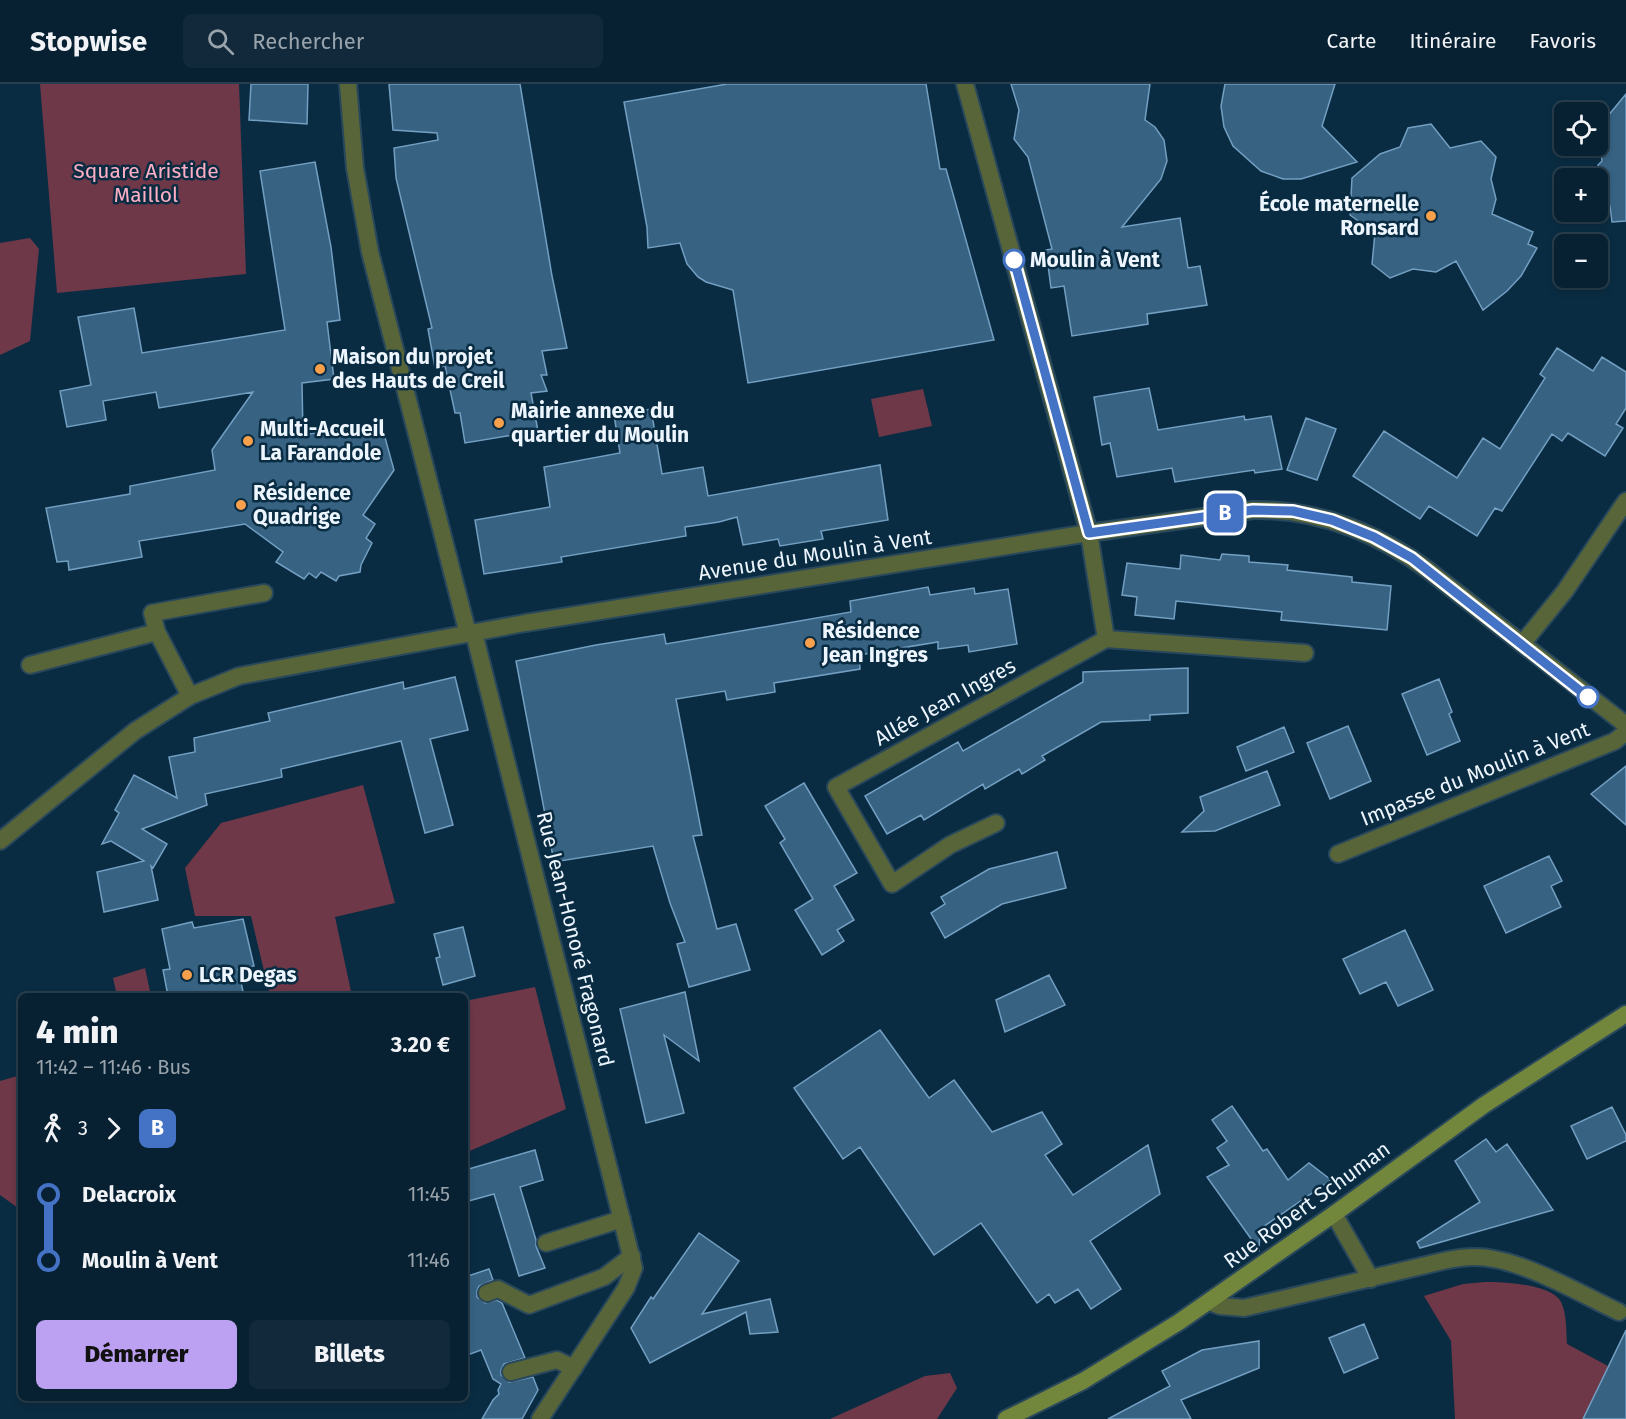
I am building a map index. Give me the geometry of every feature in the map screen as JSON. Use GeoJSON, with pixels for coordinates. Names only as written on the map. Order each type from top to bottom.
{"type":"FeatureCollection","features":[{"type":"Feature","properties":{"kind":"main road","name":"Rue Robert Schuman"},"geometry":{"type":"LineString","coordinates":[[1006,1419],[1105,1368],[1210,1302],[1484,1105],[1626,1014]]}},
{"type":"Feature","properties":{"kind":"street","name":"Rue Jean-Honoré Fragonard"},"geometry":{"type":"LineString","coordinates":[[348,84],[355,168],[370,252],[632,1256]]}},
{"type":"Feature","properties":{"kind":"street"},"geometry":{"type":"LineString","coordinates":[[965,84],[1089,533],[1106,639],[1305,653]]}},
{"type":"Feature","properties":{"kind":"street"},"geometry":{"type":"LineString","coordinates":[[1522,644],[1565,591],[1626,501]]}},
{"type":"Feature","properties":{"kind":"street","name":"Avenue du Moulin à Vent"},"geometry":{"type":"LineString","coordinates":[[0,841],[135,730],[190,696],[229,680],[257,672],[525,623],[1089,533],[1253,510],[1314,515],[1354,528],[1412,558],[1626,725]]}},
{"type":"Feature","properties":{"kind":"street"},"geometry":{"type":"LineString","coordinates":[[190,696],[157,632],[152,613],[264,593]]}},
{"type":"Feature","properties":{"kind":"street"},"geometry":{"type":"LineString","coordinates":[[30,665],[157,632]]}},
{"type":"Feature","properties":{"kind":"street","name":"Allée Jean Ingres"},"geometry":{"type":"LineString","coordinates":[[996,822],[950,845],[892,884],[836,787],[1106,639]]}},
{"type":"Feature","properties":{"kind":"street","name":"Impasse du Moulin à Vent"},"geometry":{"type":"LineString","coordinates":[[1338,854],[1615,741],[1626,732]]}},
{"type":"Feature","properties":{"kind":"street"},"geometry":{"type":"LineString","coordinates":[[1334,1214],[1371,1279]]}},
{"type":"Feature","properties":{"kind":"street"},"geometry":{"type":"LineString","coordinates":[[546,1243],[622,1219]]}},
{"type":"Feature","properties":{"kind":"street"},"geometry":{"type":"LineString","coordinates":[[487,1293],[498,1289],[529,1305],[604,1277],[632,1256],[634,1268],[626,1288],[540,1419]]}},
{"type":"Feature","properties":{"kind":"street"},"geometry":{"type":"LineString","coordinates":[[1210,1302],[1220,1306],[1245,1308],[1460,1257],[1493,1258],[1528,1270],[1624,1312]]}},
{"type":"Feature","properties":{"kind":"street"},"geometry":{"type":"LineString","coordinates":[[511,1372],[557,1360],[574,1368]]}},
{"type":"Feature","properties":{"kind":"green space","name":"Square Aristide Maillol"},"geometry":{"type":"Polygon","coordinates":[[[40,84],[239,84],[246,274],[57,293],[40,84]]]}},
{"type":"Feature","properties":{"kind":"green space"},"geometry":{"type":"Polygon","coordinates":[[[30,238],[39,249],[30,341],[0,355],[0,243],[30,238]]]}},
{"type":"Feature","properties":{"kind":"green space"},"geometry":{"type":"Polygon","coordinates":[[[923,389],[932,426],[879,437],[871,399],[923,389]]]}},
{"type":"Feature","properties":{"kind":"green space"},"geometry":{"type":"Polygon","coordinates":[[[363,785],[395,903],[335,917],[351,993],[269,993],[251,916],[195,916],[185,868],[221,823],[363,785]]]}},
{"type":"Feature","properties":{"kind":"green space"},"geometry":{"type":"Polygon","coordinates":[[[145,968],[150,993],[116,993],[113,978],[145,968]]]}},
{"type":"Feature","properties":{"kind":"green space"},"geometry":{"type":"Polygon","coordinates":[[[535,987],[566,1109],[468,1152],[468,1000],[535,987]]]}},
{"type":"Feature","properties":{"kind":"green space"},"geometry":{"type":"Polygon","coordinates":[[[18,1076],[18,1208],[0,1195],[0,1081],[18,1076]]]}},
{"type":"Feature","properties":{"kind":"green space"},"geometry":{"type":"Polygon","coordinates":[[[1485,1282],[1526,1285],[1548,1291],[1556,1296],[1564,1312],[1567,1344],[1608,1366],[1583,1419],[1455,1419],[1451,1341],[1424,1296],[1463,1284],[1485,1282]]]}},
{"type":"Feature","properties":{"kind":"green space"},"geometry":{"type":"Polygon","coordinates":[[[950,1373],[957,1388],[937,1419],[830,1419],[925,1376],[950,1373]]]}},
{"type":"Feature","properties":{"kind":"building"},"geometry":{"type":"Polygon","coordinates":[[[251,84],[308,84],[307,124],[249,120],[251,84]]]}},
{"type":"Feature","properties":{"kind":"building"},"geometry":{"type":"Polygon","coordinates":[[[389,84],[520,84],[552,276],[567,348],[542,351],[547,375],[541,375],[547,391],[531,393],[538,431],[465,443],[460,413],[455,413],[445,366],[435,368],[428,329],[432,328],[396,178],[394,148],[438,140],[437,133],[393,130],[389,84]]]}},
{"type":"Feature","properties":{"kind":"building"},"geometry":{"type":"Polygon","coordinates":[[[727,84],[926,84],[940,169],[946,169],[994,340],[748,383],[733,290],[706,282],[698,277],[687,264],[680,243],[648,248],[647,227],[624,102],[727,84]]]}},
{"type":"Feature","properties":{"kind":"building"},"geometry":{"type":"Polygon","coordinates":[[[1011,84],[1150,84],[1145,120],[1155,127],[1164,140],[1167,161],[1161,179],[1122,227],[1180,218],[1188,268],[1200,266],[1207,305],[1147,314],[1148,324],[1072,336],[1064,286],[1051,288],[1046,250],[1052,249],[1028,157],[1014,139],[1019,110],[1011,84]]]}},
{"type":"Feature","properties":{"kind":"building"},"geometry":{"type":"Polygon","coordinates":[[[1225,84],[1335,84],[1322,126],[1357,162],[1301,179],[1283,179],[1261,171],[1233,146],[1224,127],[1221,106],[1225,84]]]}},
{"type":"Feature","properties":{"kind":"building"},"geometry":{"type":"Polygon","coordinates":[[[1626,94],[1626,221],[1612,222],[1610,206],[1608,206],[1608,168],[1598,168],[1602,161],[1601,156],[1608,156],[1608,116],[1626,94]]]}},
{"type":"Feature","properties":{"kind":"building"},"geometry":{"type":"Polygon","coordinates":[[[1431,124],[1450,148],[1481,141],[1496,157],[1491,179],[1496,199],[1492,214],[1533,232],[1528,244],[1537,248],[1521,276],[1507,291],[1483,310],[1456,261],[1436,272],[1413,269],[1390,278],[1372,264],[1375,233],[1350,215],[1352,178],[1380,154],[1400,147],[1408,128],[1431,124]]]}},
{"type":"Feature","properties":{"kind":"building"},"geometry":{"type":"Polygon","coordinates":[[[315,162],[331,247],[340,320],[327,322],[334,379],[302,383],[303,435],[381,423],[394,470],[363,515],[375,524],[366,538],[372,543],[360,572],[339,576],[336,581],[321,572],[316,578],[309,573],[304,579],[276,562],[283,552],[245,524],[139,541],[142,557],[69,570],[68,561],[57,562],[46,508],[130,494],[130,486],[215,470],[212,450],[253,392],[159,408],[156,392],[103,401],[106,420],[67,427],[60,391],[91,385],[78,317],[134,308],[142,353],[285,330],[260,171],[315,162]]]}},
{"type":"Feature","properties":{"kind":"building"},"geometry":{"type":"Polygon","coordinates":[[[1557,348],[1593,371],[1602,357],[1626,372],[1626,408],[1616,424],[1623,428],[1605,456],[1568,433],[1562,441],[1552,434],[1502,511],[1495,508],[1477,536],[1429,506],[1420,519],[1353,476],[1384,431],[1457,478],[1483,438],[1500,449],[1545,378],[1540,374],[1557,348]]]}},
{"type":"Feature","properties":{"kind":"building"},"geometry":{"type":"Polygon","coordinates":[[[1149,388],[1158,430],[1244,416],[1245,420],[1271,416],[1282,469],[1255,473],[1254,470],[1175,482],[1172,468],[1117,477],[1110,443],[1102,445],[1094,397],[1149,388]]]}},
{"type":"Feature","properties":{"kind":"building"},"geometry":{"type":"Polygon","coordinates":[[[651,409],[662,474],[703,467],[708,496],[880,465],[888,520],[821,531],[823,539],[780,546],[778,539],[743,545],[737,517],[685,527],[686,536],[561,557],[562,562],[484,574],[475,520],[550,507],[544,467],[620,453],[614,415],[651,409]]]}},
{"type":"Feature","properties":{"kind":"building"},"geometry":{"type":"Polygon","coordinates":[[[1306,418],[1336,429],[1317,480],[1287,470],[1306,418]]]}},
{"type":"Feature","properties":{"kind":"building"},"geometry":{"type":"Polygon","coordinates":[[[1222,554],[1249,556],[1249,562],[1288,565],[1287,570],[1352,577],[1352,582],[1391,586],[1387,630],[1281,620],[1282,612],[1176,601],[1174,619],[1135,615],[1137,597],[1122,595],[1127,563],[1180,569],[1181,555],[1220,560],[1222,554]]]}},
{"type":"Feature","properties":{"kind":"building"},"geometry":{"type":"Polygon","coordinates":[[[928,587],[930,595],[974,588],[975,594],[1008,589],[1017,644],[969,652],[968,645],[938,649],[938,642],[859,655],[860,669],[774,683],[775,692],[727,700],[725,691],[676,699],[702,835],[693,836],[717,929],[736,924],[750,970],[689,987],[677,944],[685,942],[670,903],[653,846],[554,862],[516,661],[664,634],[666,644],[851,612],[850,601],[928,587]]]}},
{"type":"Feature","properties":{"kind":"building"},"geometry":{"type":"Polygon","coordinates":[[[1188,668],[1188,713],[1150,715],[1150,720],[1101,722],[1042,756],[1045,760],[1022,774],[1019,769],[985,789],[983,784],[924,820],[921,815],[887,834],[865,796],[958,742],[963,751],[1083,682],[1083,672],[1188,668]]]}},
{"type":"Feature","properties":{"kind":"building"},"geometry":{"type":"Polygon","coordinates":[[[455,677],[468,730],[430,739],[453,825],[425,833],[401,741],[281,769],[282,777],[205,794],[207,805],[142,829],[167,844],[153,868],[151,866],[158,900],[104,912],[97,872],[144,861],[111,841],[102,844],[119,813],[115,810],[134,775],[177,798],[169,757],[195,752],[194,738],[270,721],[268,713],[403,682],[404,689],[455,677]]]}},
{"type":"Feature","properties":{"kind":"building"},"geometry":{"type":"Polygon","coordinates":[[[1439,679],[1460,741],[1427,755],[1402,694],[1439,679]]]}},
{"type":"Feature","properties":{"kind":"building"},"geometry":{"type":"Polygon","coordinates":[[[1348,726],[1371,781],[1330,799],[1307,743],[1348,726]]]}},
{"type":"Feature","properties":{"kind":"building"},"geometry":{"type":"Polygon","coordinates":[[[1284,727],[1294,752],[1246,771],[1237,747],[1284,727]]]}},
{"type":"Feature","properties":{"kind":"building"},"geometry":{"type":"Polygon","coordinates":[[[1626,766],[1626,825],[1591,794],[1626,766]]]}},
{"type":"Feature","properties":{"kind":"building"},"geometry":{"type":"Polygon","coordinates":[[[1267,771],[1280,805],[1215,831],[1182,832],[1204,811],[1200,797],[1267,771]]]}},
{"type":"Feature","properties":{"kind":"building"},"geometry":{"type":"Polygon","coordinates":[[[804,783],[857,873],[834,886],[854,920],[837,930],[844,941],[822,955],[795,910],[813,899],[780,843],[785,839],[765,806],[804,783]]]}},
{"type":"Feature","properties":{"kind":"building"},"geometry":{"type":"Polygon","coordinates":[[[1057,852],[1066,888],[1002,904],[945,938],[931,913],[945,904],[941,897],[989,869],[1057,852]]]}},
{"type":"Feature","properties":{"kind":"building"},"geometry":{"type":"Polygon","coordinates":[[[1549,856],[1562,881],[1551,886],[1561,907],[1506,933],[1484,886],[1549,856]]]}},
{"type":"Feature","properties":{"kind":"building"},"geometry":{"type":"Polygon","coordinates":[[[243,919],[254,966],[238,969],[243,993],[167,993],[163,970],[170,969],[162,929],[192,922],[194,928],[243,919]]]}},
{"type":"Feature","properties":{"kind":"building"},"geometry":{"type":"Polygon","coordinates":[[[463,927],[475,976],[443,985],[436,958],[440,957],[434,934],[463,927]]]}},
{"type":"Feature","properties":{"kind":"building"},"geometry":{"type":"Polygon","coordinates":[[[1405,930],[1433,990],[1398,1006],[1386,982],[1360,994],[1343,959],[1405,930]]]}},
{"type":"Feature","properties":{"kind":"building"},"geometry":{"type":"Polygon","coordinates":[[[1049,975],[1065,1005],[1005,1032],[996,1000],[1049,975]]]}},
{"type":"Feature","properties":{"kind":"building"},"geometry":{"type":"Polygon","coordinates":[[[685,992],[699,1061],[664,1035],[684,1113],[646,1123],[620,1009],[685,992]]]}},
{"type":"Feature","properties":{"kind":"building"},"geometry":{"type":"Polygon","coordinates":[[[880,1030],[929,1098],[954,1080],[992,1132],[1042,1112],[1062,1144],[1045,1155],[1073,1195],[1148,1145],[1160,1194],[1090,1241],[1121,1289],[1091,1309],[1078,1289],[1055,1303],[1049,1294],[1037,1303],[981,1223],[934,1255],[860,1147],[843,1159],[794,1088],[880,1030]]]}},
{"type":"Feature","properties":{"kind":"building"},"geometry":{"type":"Polygon","coordinates":[[[1232,1106],[1263,1151],[1267,1149],[1288,1180],[1309,1163],[1331,1180],[1260,1229],[1259,1250],[1207,1177],[1229,1165],[1217,1148],[1227,1141],[1212,1120],[1232,1106]]]}},
{"type":"Feature","properties":{"kind":"building"},"geometry":{"type":"Polygon","coordinates":[[[1612,1107],[1626,1135],[1626,1141],[1587,1159],[1571,1126],[1612,1107]]]}},
{"type":"Feature","properties":{"kind":"building"},"geometry":{"type":"Polygon","coordinates":[[[1486,1139],[1496,1152],[1507,1144],[1553,1210],[1420,1248],[1417,1242],[1480,1202],[1455,1161],[1486,1139]]]}},
{"type":"Feature","properties":{"kind":"building"},"geometry":{"type":"Polygon","coordinates":[[[535,1150],[543,1180],[520,1187],[536,1246],[545,1268],[519,1276],[494,1194],[468,1201],[468,1169],[535,1150]]]}},
{"type":"Feature","properties":{"kind":"building"},"geometry":{"type":"Polygon","coordinates":[[[699,1233],[739,1261],[702,1314],[770,1299],[778,1332],[750,1334],[746,1312],[650,1363],[631,1328],[699,1233]]]}},
{"type":"Feature","properties":{"kind":"building"},"geometry":{"type":"Polygon","coordinates":[[[489,1269],[493,1280],[479,1286],[477,1297],[485,1303],[497,1300],[502,1303],[525,1358],[504,1364],[501,1375],[509,1382],[533,1377],[538,1390],[522,1419],[482,1419],[499,1394],[501,1384],[493,1379],[481,1350],[468,1355],[468,1276],[489,1269]]]}},
{"type":"Feature","properties":{"kind":"building"},"geometry":{"type":"Polygon","coordinates":[[[1364,1324],[1378,1358],[1344,1373],[1329,1338],[1364,1324]]]}},
{"type":"Feature","properties":{"kind":"building"},"geometry":{"type":"Polygon","coordinates":[[[1626,1330],[1626,1419],[1583,1419],[1626,1330]]]}},
{"type":"Feature","properties":{"kind":"building"},"geometry":{"type":"Polygon","coordinates":[[[1259,1341],[1259,1368],[1181,1400],[1191,1419],[1108,1419],[1170,1386],[1162,1371],[1202,1350],[1259,1341]]]}},
{"type":"Feature","properties":{"kind":"bus line","name":"B"},"geometry":{"type":"LineString","coordinates":[[1014,260],[1089,533],[1253,510],[1293,511],[1332,520],[1374,537],[1412,558],[1588,697]]}},
{"type":"Feature","properties":{"kind":"place","name":"École maternelle Ronsard"},"geometry":{"type":"Point","coordinates":[1431,216]}},
{"type":"Feature","properties":{"kind":"place","name":"Moulin à Vent"},"geometry":{"type":"Point","coordinates":[1014,260]}},
{"type":"Feature","properties":{"kind":"place","name":"Maison du projet des Hauts de Creil"},"geometry":{"type":"Point","coordinates":[320,369]}},
{"type":"Feature","properties":{"kind":"place","name":"Mairie annexe du quartier du Moulin"},"geometry":{"type":"Point","coordinates":[499,423]}},
{"type":"Feature","properties":{"kind":"place","name":"Multi-Accueil La Farandole"},"geometry":{"type":"Point","coordinates":[248,441]}},
{"type":"Feature","properties":{"kind":"place","name":"Résidence Quadrige"},"geometry":{"type":"Point","coordinates":[241,505]}},
{"type":"Feature","properties":{"kind":"place","name":"Résidence Jean Ingres"},"geometry":{"type":"Point","coordinates":[810,643]}},
{"type":"Feature","properties":{"kind":"place","name":"LCR Degas"},"geometry":{"type":"Point","coordinates":[187,975]}}]}
